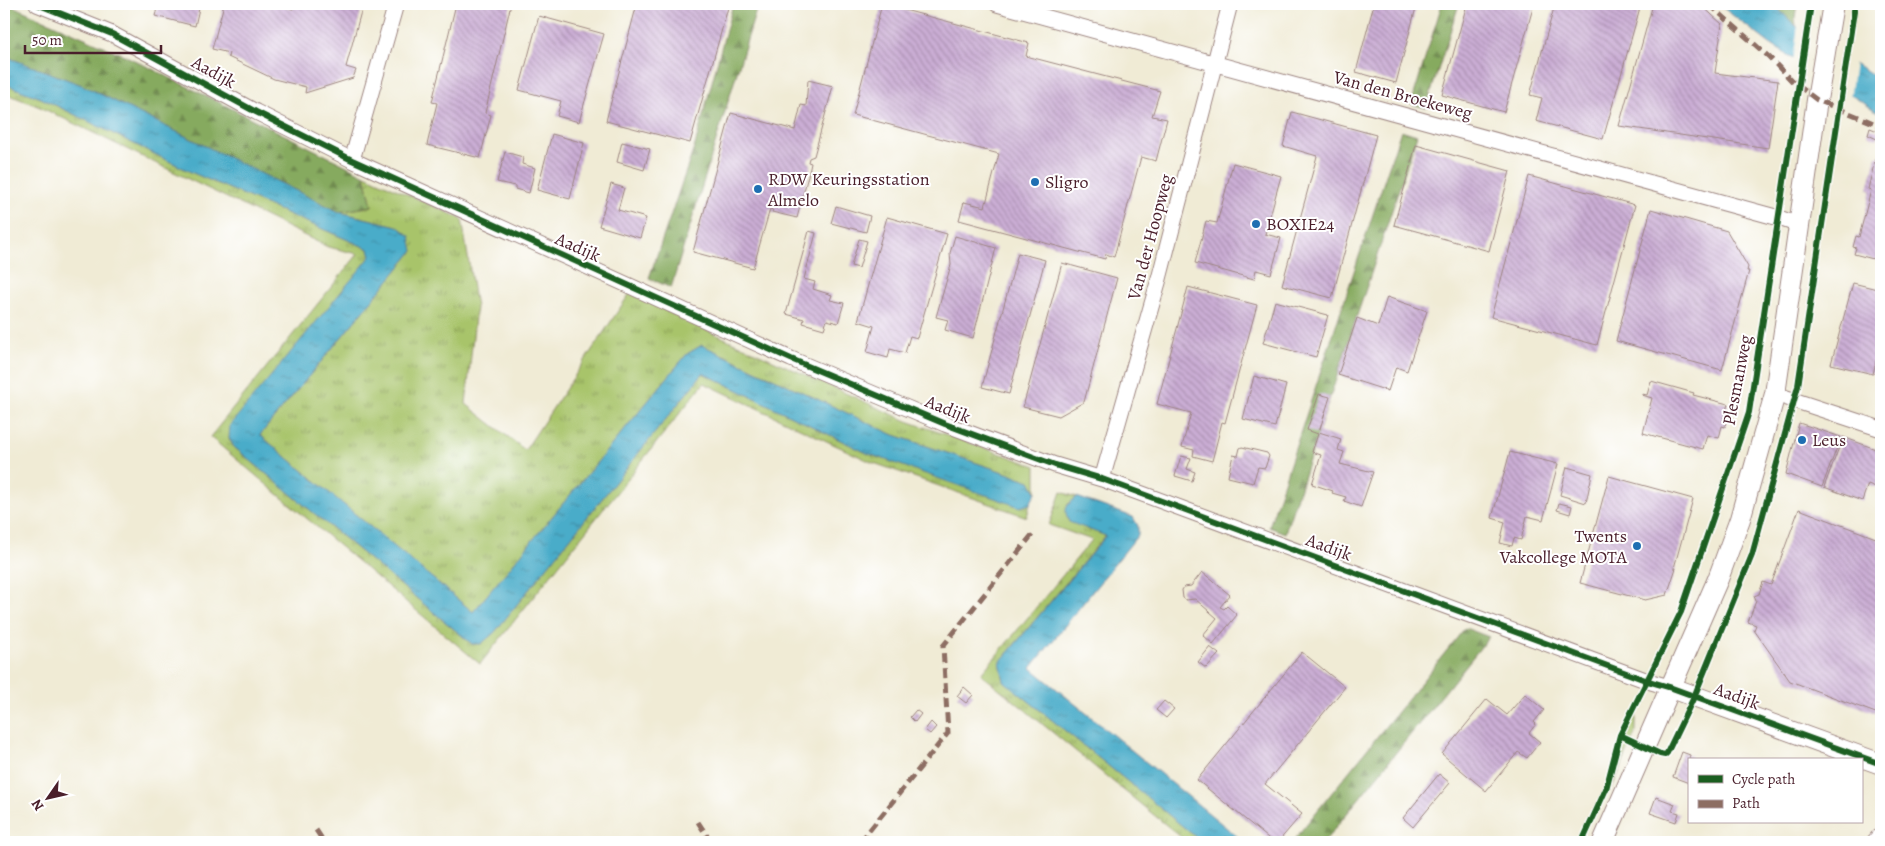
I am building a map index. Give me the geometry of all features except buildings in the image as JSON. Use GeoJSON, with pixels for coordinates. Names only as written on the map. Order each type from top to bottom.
{"type":"FeatureCollection","features":[{"type":"Feature","properties":{"kind":"main road"},"geometry":{"type":"LineString","coordinates":[[1603,842],[1672,688],[1718,579],[1740,519],[1775,394],[1833,4]]}},
{"type":"Feature","properties":{"kind":"main road","name":"Aadijk"},"geometry":{"type":"LineString","coordinates":[[1672,688],[1881,764]]}},
{"type":"Feature","properties":{"kind":"street","name":"Aadijk"},"geometry":{"type":"LineString","coordinates":[[37,4],[112,34],[256,112],[352,160],[800,363],[945,424],[1056,465],[1102,479],[1672,688]]}},
{"type":"Feature","properties":{"kind":"street"},"geometry":{"type":"LineString","coordinates":[[352,160],[396,4]]}},
{"type":"Feature","properties":{"kind":"street","name":"Van den Broekeweg"},"geometry":{"type":"LineString","coordinates":[[997,4],[1799,225]]}},
{"type":"Feature","properties":{"kind":"street","name":"Van der Hoopweg"},"geometry":{"type":"LineString","coordinates":[[1102,479],[1159,279],[1230,4]]}},
{"type":"Feature","properties":{"kind":"street"},"geometry":{"type":"LineString","coordinates":[[1775,394],[1881,429]]}},
{"type":"Feature","properties":{"kind":"street"},"geometry":{"type":"LineString","coordinates":[[1874,842],[1881,834]]}},
{"type":"Feature","properties":{"kind":"green space"},"geometry":{"type":"Polygon","coordinates":[[[4,4],[8,4],[128,57],[365,175],[372,206],[339,212],[82,85],[4,56],[4,4]]]}},
{"type":"Feature","properties":{"kind":"green space"},"geometry":{"type":"Polygon","coordinates":[[[733,4],[758,4],[671,288],[649,278],[695,145],[733,4]]]}},
{"type":"Feature","properties":{"kind":"green space"},"geometry":{"type":"Polygon","coordinates":[[[1442,4],[1459,4],[1426,108],[1411,104],[1442,4]]]}},
{"type":"Feature","properties":{"kind":"green space"},"geometry":{"type":"Polygon","coordinates":[[[1773,4],[1797,4],[1796,26],[1773,4]]]}},
{"type":"Feature","properties":{"kind":"green space"},"geometry":{"type":"Polygon","coordinates":[[[4,84],[41,98],[193,173],[369,249],[371,256],[229,438],[234,447],[472,644],[494,633],[703,373],[869,454],[1020,506],[1030,504],[1027,517],[871,462],[704,383],[480,664],[210,437],[358,254],[328,247],[40,107],[4,93],[4,84]]]}},
{"type":"Feature","properties":{"kind":"green space"},"geometry":{"type":"Polygon","coordinates":[[[1401,130],[1417,135],[1285,533],[1269,527],[1401,130]]]}},
{"type":"Feature","properties":{"kind":"green space"},"geometry":{"type":"Polygon","coordinates":[[[365,175],[462,219],[476,307],[466,404],[525,450],[630,293],[689,322],[907,421],[1036,466],[1036,492],[1030,481],[894,435],[702,345],[687,354],[473,612],[260,435],[413,251],[397,226],[339,212],[372,206],[365,175]]]}},
{"type":"Feature","properties":{"kind":"green space"},"geometry":{"type":"Polygon","coordinates":[[[1061,492],[1077,497],[1067,505],[1106,535],[1000,662],[1004,681],[1202,842],[1187,842],[981,674],[1092,540],[1049,525],[1061,492]]]}},
{"type":"Feature","properties":{"kind":"green space"},"geometry":{"type":"Polygon","coordinates":[[[1465,628],[1489,637],[1324,842],[1292,842],[1465,628]]]}},
{"type":"Feature","properties":{"kind":"green space"},"geometry":{"type":"Polygon","coordinates":[[[1636,712],[1636,732],[1612,788],[1623,738],[1636,712]]]}},
{"type":"Feature","properties":{"kind":"water"},"geometry":{"type":"Polygon","coordinates":[[[1718,4],[1773,4],[1796,26],[1881,80],[1881,114],[1770,44],[1718,4]]]}},
{"type":"Feature","properties":{"kind":"water"},"geometry":{"type":"Polygon","coordinates":[[[4,56],[82,85],[339,212],[397,226],[410,236],[413,251],[260,435],[473,612],[687,354],[702,345],[894,435],[1030,481],[1036,492],[1030,504],[1020,507],[869,454],[703,373],[494,633],[481,644],[472,644],[234,447],[229,438],[230,425],[371,256],[369,249],[193,173],[41,98],[4,84],[4,56]]]}},
{"type":"Feature","properties":{"kind":"water"},"geometry":{"type":"Polygon","coordinates":[[[1077,497],[1133,517],[1138,526],[1138,535],[1031,668],[1244,842],[1202,842],[1004,681],[1000,662],[1106,536],[1069,522],[1066,510],[1077,497]]]}},
{"type":"Feature","properties":{"kind":"pier"},"geometry":{"type":"Polygon","coordinates":[[[1798,25],[1855,62],[1850,98],[1793,62],[1798,25]]]}},
{"type":"Feature","properties":{"kind":"marked path"},"geometry":{"type":"LineString","coordinates":[[1709,4],[1769,57],[1792,81],[1817,100],[1881,126]]}},
{"type":"Feature","properties":{"kind":"marked path"},"geometry":{"type":"LineString","coordinates":[[860,842],[948,733],[943,646],[1032,535]]}},
{"type":"Feature","properties":{"kind":"marked path"},"geometry":{"type":"LineString","coordinates":[[698,822],[711,842]]}},
{"type":"Feature","properties":{"kind":"marked path"},"geometry":{"type":"LineString","coordinates":[[316,830],[324,842]]}},
{"type":"Feature","properties":{"kind":"cycle path"},"geometry":{"type":"LineString","coordinates":[[37,4],[112,34],[256,112],[352,160],[791,359],[945,424],[1055,465],[1102,479],[1648,681],[1881,764]]}},
{"type":"Feature","properties":{"kind":"cycle path","name":"Plesmanweg"},"geometry":{"type":"LineString","coordinates":[[1582,842],[1606,789],[1620,735],[1681,612],[1749,412],[1811,4]]}},
{"type":"Feature","properties":{"kind":"cycle path"},"geometry":{"type":"LineString","coordinates":[[1620,735],[1660,754],[1665,755],[1667,753],[1694,697],[1752,555],[1798,386],[1855,4]]}},
{"type":"Feature","properties":{"kind":"place","name":"Sligro"},"geometry":{"type":"Point","coordinates":[1035,182]}},
{"type":"Feature","properties":{"kind":"place","name":"RDW Keuringsstation Almelo"},"geometry":{"type":"Point","coordinates":[758,189]}},
{"type":"Feature","properties":{"kind":"place","name":"BOXIE24"},"geometry":{"type":"Point","coordinates":[1256,224]}},
{"type":"Feature","properties":{"kind":"place","name":"Leus"},"geometry":{"type":"Point","coordinates":[1802,440]}},
{"type":"Feature","properties":{"kind":"place","name":"Twents Vakcollege MOTA"},"geometry":{"type":"Point","coordinates":[1637,546]}}]}
